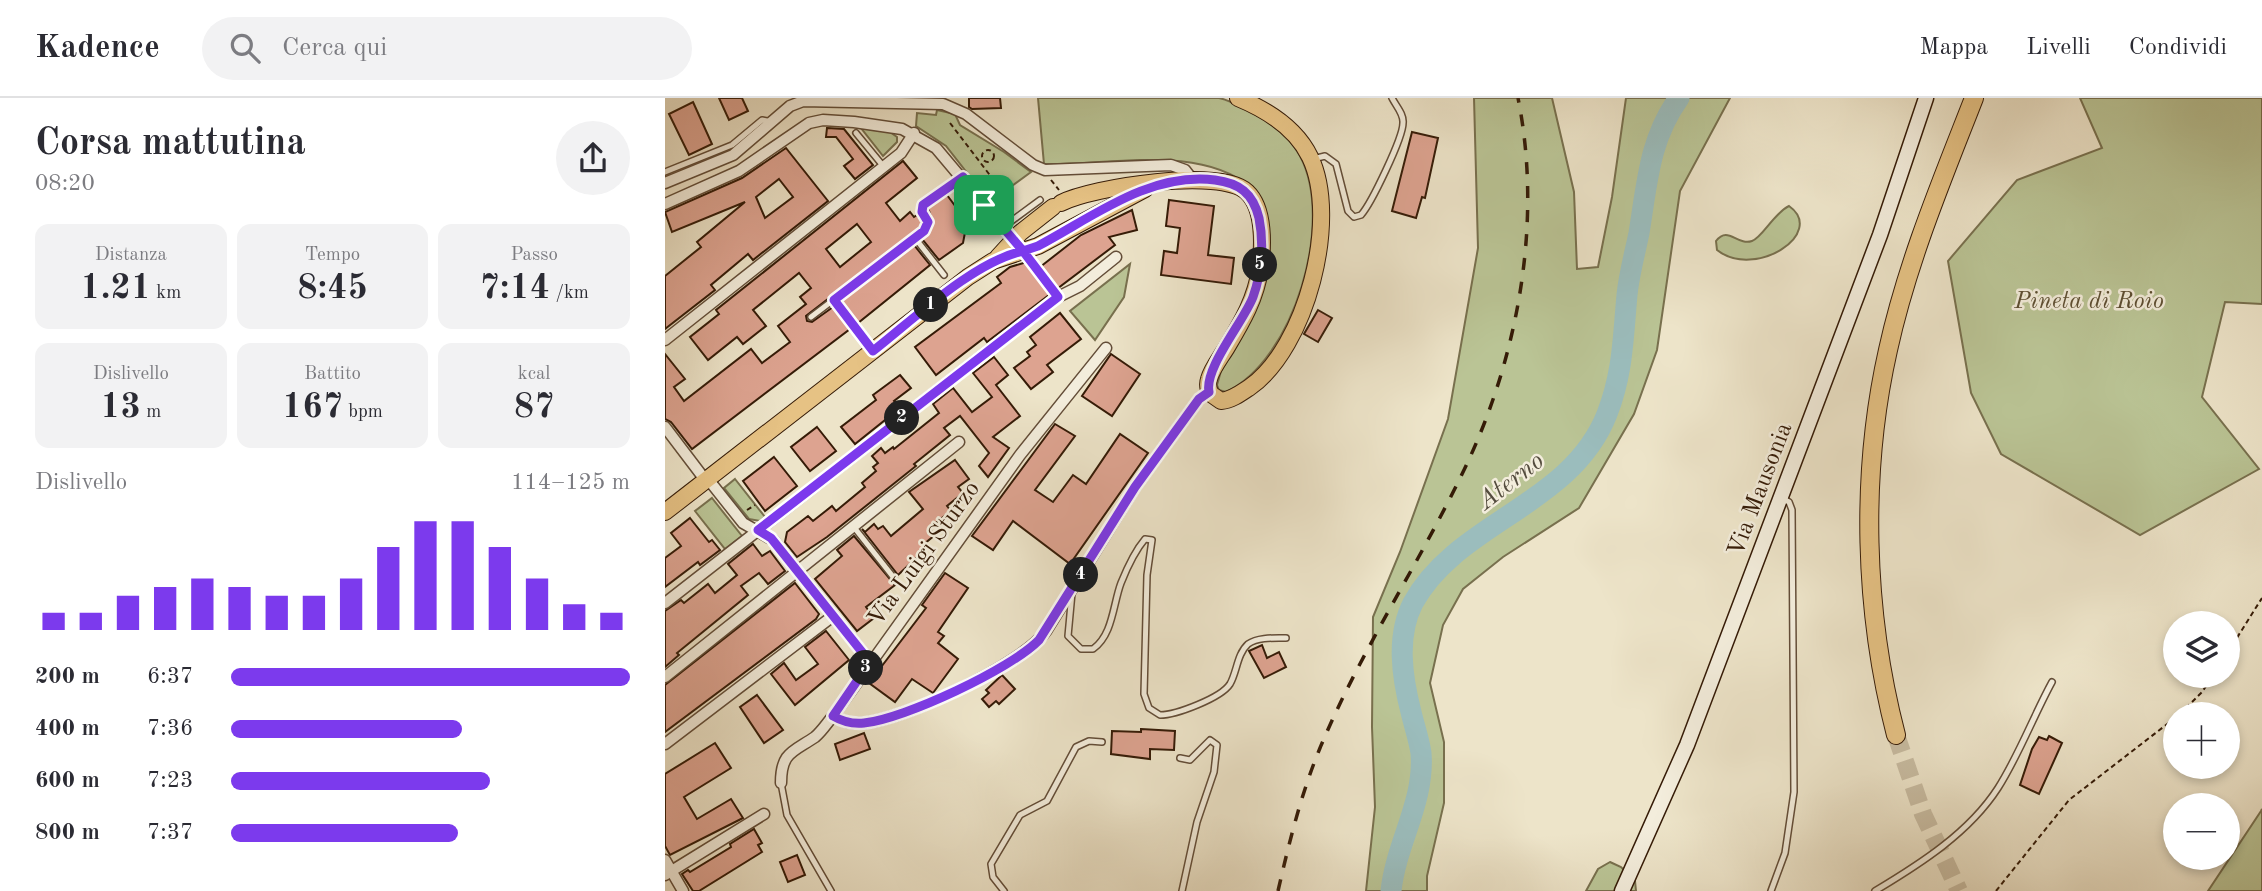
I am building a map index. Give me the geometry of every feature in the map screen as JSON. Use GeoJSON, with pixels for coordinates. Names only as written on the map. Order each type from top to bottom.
{"type":"FeatureCollection","features":[{"type":"Feature","properties":{"kind":"highway"},"geometry":{"type":"LineString","coordinates":[[1896,735],[1882,675],[1873,595],[1870,510],[1877,411],[1888,350],[1903,291],[1921,235],[1974,98]]}},
{"type":"Feature","properties":{"kind":"main road"},"geometry":{"type":"LineString","coordinates":[[667,507],[707,480],[993,261],[1055,202],[1102,190],[1192,179],[1219,181],[1244,189],[1254,202],[1261,235],[1260,271],[1254,295],[1210,376],[1209,392],[1219,400],[1227,400],[1258,381],[1276,361],[1297,326],[1314,272],[1319,235],[1319,191],[1312,160],[1300,141],[1283,124],[1237,98]]}},
{"type":"Feature","properties":{"kind":"main road","name":"Via Mausonia"},"geometry":{"type":"LineString","coordinates":[[1622,891],[1683,756],[1880,235],[1926,98]]}},
{"type":"Feature","properties":{"kind":"main road"},"geometry":{"type":"LineString","coordinates":[[1013,240],[1038,246],[1131,195],[1167,182]]}},
{"type":"Feature","properties":{"kind":"street"},"geometry":{"type":"LineString","coordinates":[[665,183],[729,158],[790,106],[803,101],[943,104],[965,114],[1041,169],[1052,171],[1171,164],[1185,170],[1192,179]]}},
{"type":"Feature","properties":{"kind":"street"},"geometry":{"type":"LineString","coordinates":[[665,204],[739,171],[797,129],[813,121],[827,120],[894,127],[914,134],[942,153],[1013,240]]}},
{"type":"Feature","properties":{"kind":"street"},"geometry":{"type":"LineString","coordinates":[[665,341],[884,167],[903,151],[914,134]]}},
{"type":"Feature","properties":{"kind":"street"},"geometry":{"type":"LineString","coordinates":[[665,603],[1058,297],[1080,286],[1116,257]]}},
{"type":"Feature","properties":{"kind":"street","name":"Via Luigi Sturzo"},"geometry":{"type":"LineString","coordinates":[[782,783],[782,769],[787,756],[818,735],[833,716],[1020,455],[1106,348]]}},
{"type":"Feature","properties":{"kind":"street"},"geometry":{"type":"LineString","coordinates":[[833,716],[849,723],[874,722],[906,711],[979,678],[1033,647],[1072,590],[1140,479],[1201,397],[1209,392]]}},
{"type":"Feature","properties":{"kind":"street"},"geometry":{"type":"LineString","coordinates":[[665,427],[741,522],[771,538],[870,662]]}},
{"type":"Feature","properties":{"kind":"street"},"geometry":{"type":"LineString","coordinates":[[665,677],[959,442]]}},
{"type":"Feature","properties":{"kind":"street"},"geometry":{"type":"LineString","coordinates":[[665,744],[833,616]]}},
{"type":"Feature","properties":{"kind":"street"},"geometry":{"type":"LineString","coordinates":[[668,873],[764,814]]}},
{"type":"Feature","properties":{"kind":"street"},"geometry":{"type":"LineString","coordinates":[[665,860],[668,873],[683,891]]}},
{"type":"Feature","properties":{"kind":"lane"},"geometry":{"type":"LineString","coordinates":[[1312,160],[1325,156],[1335,162],[1348,211],[1354,217],[1361,215],[1376,190],[1403,128],[1402,116],[1392,98]]}},
{"type":"Feature","properties":{"kind":"lane"},"geometry":{"type":"LineString","coordinates":[[665,172],[732,145],[762,120],[773,123]]}},
{"type":"Feature","properties":{"kind":"lane"},"geometry":{"type":"LineString","coordinates":[[856,133],[884,167]]}},
{"type":"Feature","properties":{"kind":"lane"},"geometry":{"type":"LineString","coordinates":[[811,317],[915,238],[928,226],[928,220],[922,211],[925,204],[963,177]]}},
{"type":"Feature","properties":{"kind":"lane"},"geometry":{"type":"LineString","coordinates":[[915,238],[944,275]]}},
{"type":"Feature","properties":{"kind":"lane"},"geometry":{"type":"LineString","coordinates":[[834,300],[873,351]]}},
{"type":"Feature","properties":{"kind":"lane"},"geometry":{"type":"LineString","coordinates":[[1771,891],[1786,853],[1794,792],[1791,510],[1789,502],[1780,497]]}},
{"type":"Feature","properties":{"kind":"lane"},"geometry":{"type":"LineString","coordinates":[[853,526],[894,578]]}},
{"type":"Feature","properties":{"kind":"lane"},"geometry":{"type":"LineString","coordinates":[[1072,590],[1068,636],[1081,649],[1093,649],[1107,631],[1121,585],[1133,558],[1145,539],[1152,540],[1147,575],[1144,694],[1149,708],[1160,715],[1185,709],[1224,691],[1232,679],[1243,650],[1250,643],[1286,638]]}},
{"type":"Feature","properties":{"kind":"lane"},"geometry":{"type":"LineString","coordinates":[[1875,891],[1935,853],[1988,802],[2005,775],[2052,682]]}},
{"type":"Feature","properties":{"kind":"lane"},"geometry":{"type":"LineString","coordinates":[[1180,758],[1192,758],[1210,740],[1217,745],[1213,772],[1194,832],[1182,891]]}},
{"type":"Feature","properties":{"kind":"lane"},"geometry":{"type":"LineString","coordinates":[[1004,891],[993,877],[991,864],[1020,815],[1047,802],[1076,747],[1089,741],[1102,742]]}},
{"type":"Feature","properties":{"kind":"lane"},"geometry":{"type":"LineString","coordinates":[[782,783],[787,815],[831,891]]}},
{"type":"Feature","properties":{"kind":"path"},"geometry":{"type":"LineString","coordinates":[[950,122],[1002,191]]}},
{"type":"Feature","properties":{"kind":"path"},"geometry":{"type":"LineString","coordinates":[[1041,169],[1055,202]]}},
{"type":"Feature","properties":{"kind":"path"},"geometry":{"type":"LineString","coordinates":[[1013,240],[1058,297]]}},
{"type":"Feature","properties":{"kind":"path"},"geometry":{"type":"LineString","coordinates":[[2240,633],[2262,598]]}},
{"type":"Feature","properties":{"kind":"path"},"geometry":{"type":"LineString","coordinates":[[2192,702],[2205,688]]}},
{"type":"Feature","properties":{"kind":"path"},"geometry":{"type":"LineString","coordinates":[[1996,891],[2069,800],[2163,727]]}},
{"type":"Feature","properties":{"kind":"green space"},"geometry":{"type":"Polygon","coordinates":[[[1038,98],[1219,98],[1264,119],[1290,142],[1300,156],[1310,184],[1313,216],[1310,251],[1302,287],[1289,321],[1271,351],[1250,376],[1226,392],[1219,390],[1217,385],[1221,371],[1242,336],[1257,302],[1252,188],[1230,174],[1180,161],[1044,164],[1038,98]]]}},
{"type":"Feature","properties":{"kind":"green space"},"geometry":{"type":"Polygon","coordinates":[[[1474,98],[1552,98],[1574,192],[1577,269],[1598,267],[1612,197],[1626,98],[1730,98],[1680,191],[1657,350],[1634,414],[1579,508],[1503,557],[1463,589],[1443,625],[1430,683],[1444,742],[1444,803],[1427,876],[1427,891],[1366,891],[1375,807],[1372,727],[1373,617],[1400,552],[1448,419],[1478,248],[1474,98]]]}},
{"type":"Feature","properties":{"kind":"green space","name":"Pineta di Roio"},"geometry":{"type":"Polygon","coordinates":[[[2080,98],[2262,98],[2262,304],[2225,302],[2202,397],[2259,469],[2140,535],[2001,454],[1971,393],[1948,261],[2017,180],[2102,148],[2080,98]]]}},
{"type":"Feature","properties":{"kind":"green space"},"geometry":{"type":"Polygon","coordinates":[[[937,110],[955,114],[960,125],[1031,172],[990,202],[946,146],[916,126],[917,113],[936,115],[937,110]]]}},
{"type":"Feature","properties":{"kind":"green space"},"geometry":{"type":"Polygon","coordinates":[[[861,128],[890,132],[897,137],[897,142],[883,156],[861,128]]]}},
{"type":"Feature","properties":{"kind":"green space"},"geometry":{"type":"Polygon","coordinates":[[[1789,206],[1798,217],[1799,228],[1793,240],[1781,249],[1750,260],[1733,258],[1717,250],[1716,241],[1725,235],[1747,242],[1756,239],[1778,214],[1789,206]]]}},
{"type":"Feature","properties":{"kind":"green space"},"geometry":{"type":"Polygon","coordinates":[[[1130,264],[1124,297],[1095,340],[1070,311],[1130,264]]]}},
{"type":"Feature","properties":{"kind":"green space"},"geometry":{"type":"Polygon","coordinates":[[[735,479],[765,517],[760,521],[749,519],[724,488],[735,479]]]}},
{"type":"Feature","properties":{"kind":"green space"},"geometry":{"type":"Polygon","coordinates":[[[712,498],[742,536],[725,549],[695,511],[712,498]]]}},
{"type":"Feature","properties":{"kind":"green space"},"geometry":{"type":"Polygon","coordinates":[[[2262,809],[2262,891],[2208,891],[2222,870],[2240,870],[2240,843],[2262,809]]]}},
{"type":"Feature","properties":{"kind":"green space"},"geometry":{"type":"Polygon","coordinates":[[[1610,862],[1621,867],[1635,881],[1636,891],[1586,891],[1598,869],[1610,862]]]}},
{"type":"Feature","properties":{"kind":"building"},"geometry":{"type":"Polygon","coordinates":[[[719,98],[742,98],[748,111],[729,120],[719,98]]]}},
{"type":"Feature","properties":{"kind":"building"},"geometry":{"type":"Polygon","coordinates":[[[969,98],[1000,98],[1001,108],[972,109],[969,107],[969,98]]]}},
{"type":"Feature","properties":{"kind":"building"},"geometry":{"type":"Polygon","coordinates":[[[693,102],[712,144],[689,155],[669,114],[693,102]]]}},
{"type":"Feature","properties":{"kind":"building"},"geometry":{"type":"Polygon","coordinates":[[[827,128],[844,129],[873,165],[855,179],[844,166],[853,159],[836,137],[826,137],[827,128]]]}},
{"type":"Feature","properties":{"kind":"building"},"geometry":{"type":"Polygon","coordinates":[[[1412,132],[1438,138],[1425,198],[1422,197],[1416,218],[1392,211],[1412,132]]]}},
{"type":"Feature","properties":{"kind":"building"},"geometry":{"type":"Polygon","coordinates":[[[786,148],[828,201],[753,260],[748,254],[711,285],[715,290],[665,329],[665,276],[701,247],[697,242],[745,202],[672,232],[665,212],[742,178],[786,148]],[[779,179],[756,197],[765,218],[793,197],[779,179]]]}},
{"type":"Feature","properties":{"kind":"building"},"geometry":{"type":"Polygon","coordinates":[[[903,161],[917,178],[886,203],[900,221],[910,212],[914,217],[917,215],[922,222],[920,228],[806,316],[807,321],[812,322],[833,307],[850,329],[692,449],[671,422],[665,419],[665,354],[685,379],[674,387],[684,401],[751,349],[762,363],[790,342],[778,326],[806,304],[800,297],[811,288],[799,273],[753,310],[766,326],[743,344],[737,337],[708,360],[690,337],[719,314],[716,310],[903,161]],[[857,224],[826,249],[840,267],[871,242],[857,224]]]}},
{"type":"Feature","properties":{"kind":"building"},"geometry":{"type":"Polygon","coordinates":[[[947,195],[967,222],[963,243],[939,260],[922,239],[928,234],[933,222],[928,208],[947,195]]]}},
{"type":"Feature","properties":{"kind":"building"},"geometry":{"type":"Polygon","coordinates":[[[1169,200],[1214,206],[1208,255],[1234,258],[1231,284],[1161,275],[1164,251],[1177,253],[1180,228],[1166,226],[1169,200]]]}},
{"type":"Feature","properties":{"kind":"building"},"geometry":{"type":"Polygon","coordinates":[[[1132,210],[1137,230],[1109,237],[1115,245],[987,342],[984,338],[936,375],[915,347],[1001,283],[997,277],[1010,267],[1027,262],[1035,271],[1081,235],[1132,210]]]}},
{"type":"Feature","properties":{"kind":"building"},"geometry":{"type":"Polygon","coordinates":[[[914,245],[930,265],[858,323],[841,301],[914,245]]]}},
{"type":"Feature","properties":{"kind":"building"},"geometry":{"type":"Polygon","coordinates":[[[1318,310],[1332,318],[1318,342],[1304,334],[1318,310]]]}},
{"type":"Feature","properties":{"kind":"building"},"geometry":{"type":"Polygon","coordinates":[[[1060,313],[1081,339],[1047,365],[1053,372],[1031,389],[1014,368],[1030,356],[1027,352],[1036,345],[1030,337],[1060,313]]]}},
{"type":"Feature","properties":{"kind":"building"},"geometry":{"type":"Polygon","coordinates":[[[1111,354],[1140,374],[1112,416],[1082,396],[1111,354]]]}},
{"type":"Feature","properties":{"kind":"building"},"geometry":{"type":"Polygon","coordinates":[[[994,357],[1008,375],[996,385],[1020,416],[993,437],[1009,448],[988,477],[979,466],[989,453],[960,416],[944,428],[950,435],[914,464],[916,466],[827,537],[797,557],[785,542],[787,532],[808,516],[813,521],[832,506],[836,511],[865,487],[862,483],[876,471],[873,467],[878,463],[872,456],[881,448],[885,453],[893,447],[894,449],[939,413],[933,404],[953,388],[972,412],[992,397],[973,373],[994,357]]]}},
{"type":"Feature","properties":{"kind":"building"},"geometry":{"type":"Polygon","coordinates":[[[900,375],[911,388],[894,401],[900,408],[855,444],[841,427],[876,400],[873,395],[900,375]]]}},
{"type":"Feature","properties":{"kind":"building"},"geometry":{"type":"Polygon","coordinates":[[[1055,424],[1075,436],[1035,490],[1053,502],[1073,475],[1086,484],[1120,434],[1148,453],[1070,564],[1013,521],[993,550],[972,536],[1055,424]]]}},
{"type":"Feature","properties":{"kind":"building"},"geometry":{"type":"Polygon","coordinates":[[[817,427],[836,451],[810,471],[791,447],[817,427]]]}},
{"type":"Feature","properties":{"kind":"building"},"geometry":{"type":"Polygon","coordinates":[[[774,457],[797,486],[765,511],[743,481],[774,457]]]}},
{"type":"Feature","properties":{"kind":"building"},"geometry":{"type":"Polygon","coordinates":[[[955,460],[969,479],[958,487],[963,493],[947,506],[951,511],[929,528],[935,535],[924,544],[927,548],[898,575],[862,529],[865,532],[874,524],[878,529],[883,526],[891,536],[923,509],[909,492],[955,460]]]}},
{"type":"Feature","properties":{"kind":"building"},"geometry":{"type":"Polygon","coordinates":[[[690,518],[709,542],[712,540],[720,550],[700,565],[698,562],[665,587],[665,558],[681,546],[671,533],[690,518]]]}},
{"type":"Feature","properties":{"kind":"building"},"geometry":{"type":"Polygon","coordinates":[[[854,536],[895,585],[866,607],[874,618],[857,631],[815,579],[842,556],[837,550],[854,536]]]}},
{"type":"Feature","properties":{"kind":"building"},"geometry":{"type":"Polygon","coordinates":[[[753,544],[762,556],[770,551],[785,571],[768,584],[759,573],[741,586],[748,595],[677,653],[679,655],[665,667],[665,611],[681,600],[684,603],[708,584],[715,593],[737,575],[728,564],[753,544]]]}},
{"type":"Feature","properties":{"kind":"building"},"geometry":{"type":"Polygon","coordinates":[[[945,573],[968,588],[938,632],[944,636],[938,643],[958,659],[933,693],[912,679],[895,702],[869,683],[926,608],[922,605],[945,573]]]}},
{"type":"Feature","properties":{"kind":"building"},"geometry":{"type":"Polygon","coordinates":[[[795,583],[819,614],[816,619],[665,732],[665,685],[795,583]]]}},
{"type":"Feature","properties":{"kind":"building"},"geometry":{"type":"Polygon","coordinates":[[[826,631],[849,660],[795,705],[771,674],[784,663],[796,680],[818,664],[805,647],[826,631]]]}},
{"type":"Feature","properties":{"kind":"building"},"geometry":{"type":"Polygon","coordinates":[[[1262,645],[1267,658],[1279,652],[1286,667],[1264,678],[1249,651],[1262,645]]]}},
{"type":"Feature","properties":{"kind":"building"},"geometry":{"type":"Polygon","coordinates":[[[1002,675],[1015,689],[999,704],[996,701],[989,707],[982,699],[989,693],[986,690],[1002,675]]]}},
{"type":"Feature","properties":{"kind":"building"},"geometry":{"type":"Polygon","coordinates":[[[757,695],[783,730],[764,743],[740,707],[757,695]]]}},
{"type":"Feature","properties":{"kind":"building"},"geometry":{"type":"Polygon","coordinates":[[[1141,729],[1175,731],[1174,750],[1150,749],[1150,759],[1111,754],[1112,731],[1141,732],[1141,729]]]}},
{"type":"Feature","properties":{"kind":"building"},"geometry":{"type":"Polygon","coordinates":[[[864,733],[870,749],[840,760],[835,744],[864,733]]]}},
{"type":"Feature","properties":{"kind":"building"},"geometry":{"type":"Polygon","coordinates":[[[2049,736],[2062,743],[2039,794],[2020,785],[2039,737],[2047,740],[2049,736]]]}},
{"type":"Feature","properties":{"kind":"building"},"geometry":{"type":"Polygon","coordinates":[[[715,743],[731,768],[684,797],[697,819],[731,799],[743,818],[670,855],[665,846],[665,774],[715,743]]]}},
{"type":"Feature","properties":{"kind":"building"},"geometry":{"type":"Polygon","coordinates":[[[754,829],[762,843],[758,845],[762,852],[699,891],[693,891],[682,874],[688,870],[690,872],[731,847],[730,844],[754,829]]]}},
{"type":"Feature","properties":{"kind":"building"},"geometry":{"type":"Polygon","coordinates":[[[797,855],[805,875],[788,882],[780,862],[797,855]]]}},
{"type":"Feature","properties":{"kind":"waterway","name":"Aterno"},"geometry":{"type":"LineString","coordinates":[[1391,891],[1398,856],[1415,806],[1421,771],[1421,753],[1403,671],[1404,629],[1408,616],[1413,603],[1432,575],[1457,552],[1568,471],[1590,445],[1607,414],[1619,370],[1628,287],[1647,180],[1661,130],[1679,98]]}},
{"type":"Feature","properties":{"kind":"tunnel"},"geometry":{"type":"LineString","coordinates":[[1896,735],[1923,814],[1959,891]]}},
{"type":"Feature","properties":{"kind":"railway"},"geometry":{"type":"LineString","coordinates":[[1278,891],[1301,801],[1320,748],[1353,677],[1464,470],[1499,382],[1521,288],[1526,241],[1528,193],[1518,98]]}},
{"type":"Feature","properties":{"kind":"route"},"geometry":{"type":"LineString","coordinates":[[984,205],[963,177],[923,205],[922,212],[928,222],[924,231],[834,300],[873,351],[968,277],[1007,255],[1023,251],[1058,297],[758,530],[771,538],[870,662],[833,716],[844,722],[874,722],[928,702],[999,668],[1033,647],[1046,631],[1135,487],[1199,399],[1209,392],[1210,376],[1243,319],[1257,285],[1262,246],[1260,223],[1252,197],[1231,183],[1192,179],[1158,185],[1131,195],[1038,246],[1023,251],[984,205]]}}]}
